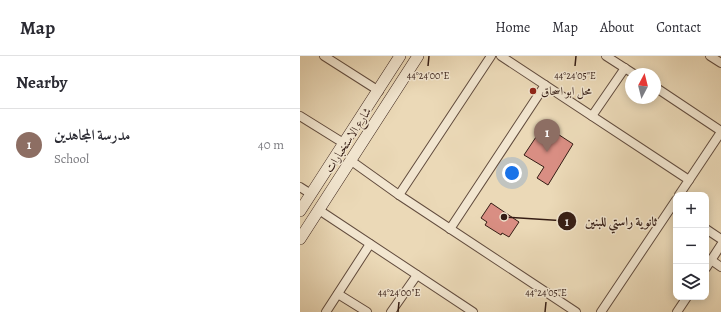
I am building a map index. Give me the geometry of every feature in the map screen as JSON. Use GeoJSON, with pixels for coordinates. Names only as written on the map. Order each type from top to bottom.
{"type":"FeatureCollection","features":[{"type":"Feature","properties":{"kind":"main road","name":"شارع الاستخبارات"},"geometry":{"type":"LineString","coordinates":[[300,211],[345,144],[400,56]]}},
{"type":"Feature","properties":{"kind":"main road","name":"شارع الاستخبارات"},"geometry":{"type":"LineString","coordinates":[[300,239],[418,56]]}},
{"type":"Feature","properties":{"kind":"main road"},"geometry":{"type":"LineString","coordinates":[[300,214],[312,222]]}},
{"type":"Feature","properties":{"kind":"street"},"geometry":{"type":"LineString","coordinates":[[324,56],[379,91]]}},
{"type":"Feature","properties":{"kind":"street"},"geometry":{"type":"LineString","coordinates":[[399,195],[491,56]]}},
{"type":"Feature","properties":{"kind":"street"},"geometry":{"type":"LineString","coordinates":[[501,56],[689,180]]}},
{"type":"Feature","properties":{"kind":"street"},"geometry":{"type":"LineString","coordinates":[[592,116],[625,68],[606,56]]}},
{"type":"Feature","properties":{"kind":"street"},"geometry":{"type":"LineString","coordinates":[[710,56],[721,63]]}},
{"type":"Feature","properties":{"kind":"street"},"geometry":{"type":"LineString","coordinates":[[450,229],[545,85]]}},
{"type":"Feature","properties":{"kind":"street"},"geometry":{"type":"LineString","coordinates":[[661,92],[721,131],[681,192]]}},
{"type":"Feature","properties":{"kind":"street"},"geometry":{"type":"LineString","coordinates":[[300,116],[345,144]]}},
{"type":"Feature","properties":{"kind":"street"},"geometry":{"type":"LineString","coordinates":[[350,160],[399,195],[576,312]]}},
{"type":"Feature","properties":{"kind":"street"},"geometry":{"type":"LineString","coordinates":[[300,187],[311,194]]}},
{"type":"Feature","properties":{"kind":"street"},"geometry":{"type":"LineString","coordinates":[[601,312],[673,207]]}},
{"type":"Feature","properties":{"kind":"street"},"geometry":{"type":"LineString","coordinates":[[319,210],[473,312]]}},
{"type":"Feature","properties":{"kind":"street"},"geometry":{"type":"LineString","coordinates":[[709,231],[721,239]]}},
{"type":"Feature","properties":{"kind":"street"},"geometry":{"type":"LineString","coordinates":[[326,312],[370,244]]}},
{"type":"Feature","properties":{"kind":"street"},"geometry":{"type":"LineString","coordinates":[[708,264],[721,244]]}},
{"type":"Feature","properties":{"kind":"street"},"geometry":{"type":"LineString","coordinates":[[711,260],[721,267]]}},
{"type":"Feature","properties":{"kind":"street"},"geometry":{"type":"LineString","coordinates":[[391,312],[417,274]]}},
{"type":"Feature","properties":{"kind":"street"},"geometry":{"type":"LineString","coordinates":[[338,294],[366,312]]}},
{"type":"Feature","properties":{"kind":"street"},"geometry":{"type":"LineString","coordinates":[[677,312],[685,300]]}},
{"type":"Feature","properties":{"kind":"building"},"geometry":{"type":"Polygon","coordinates":[[[544,125],[573,144],[548,185],[537,178],[544,167],[524,155],[544,125]]]}},
{"type":"Feature","properties":{"kind":"building"},"geometry":{"type":"Polygon","coordinates":[[[491,203],[519,222],[509,237],[502,233],[501,235],[485,225],[487,222],[481,218],[491,203]]]}},
{"type":"Feature","properties":{"kind":"place","name":"محل ابو اسحاق"},"geometry":{"type":"Point","coordinates":[533,91]}},
{"type":"Feature","properties":{"kind":"place","name":"مدرسة المجاهدين"},"geometry":{"type":"Point","coordinates":[547,152]}},
{"type":"Feature","properties":{"kind":"place","name":"ثانوية راستي للبنين"},"geometry":{"type":"Point","coordinates":[504,217]}}]}
